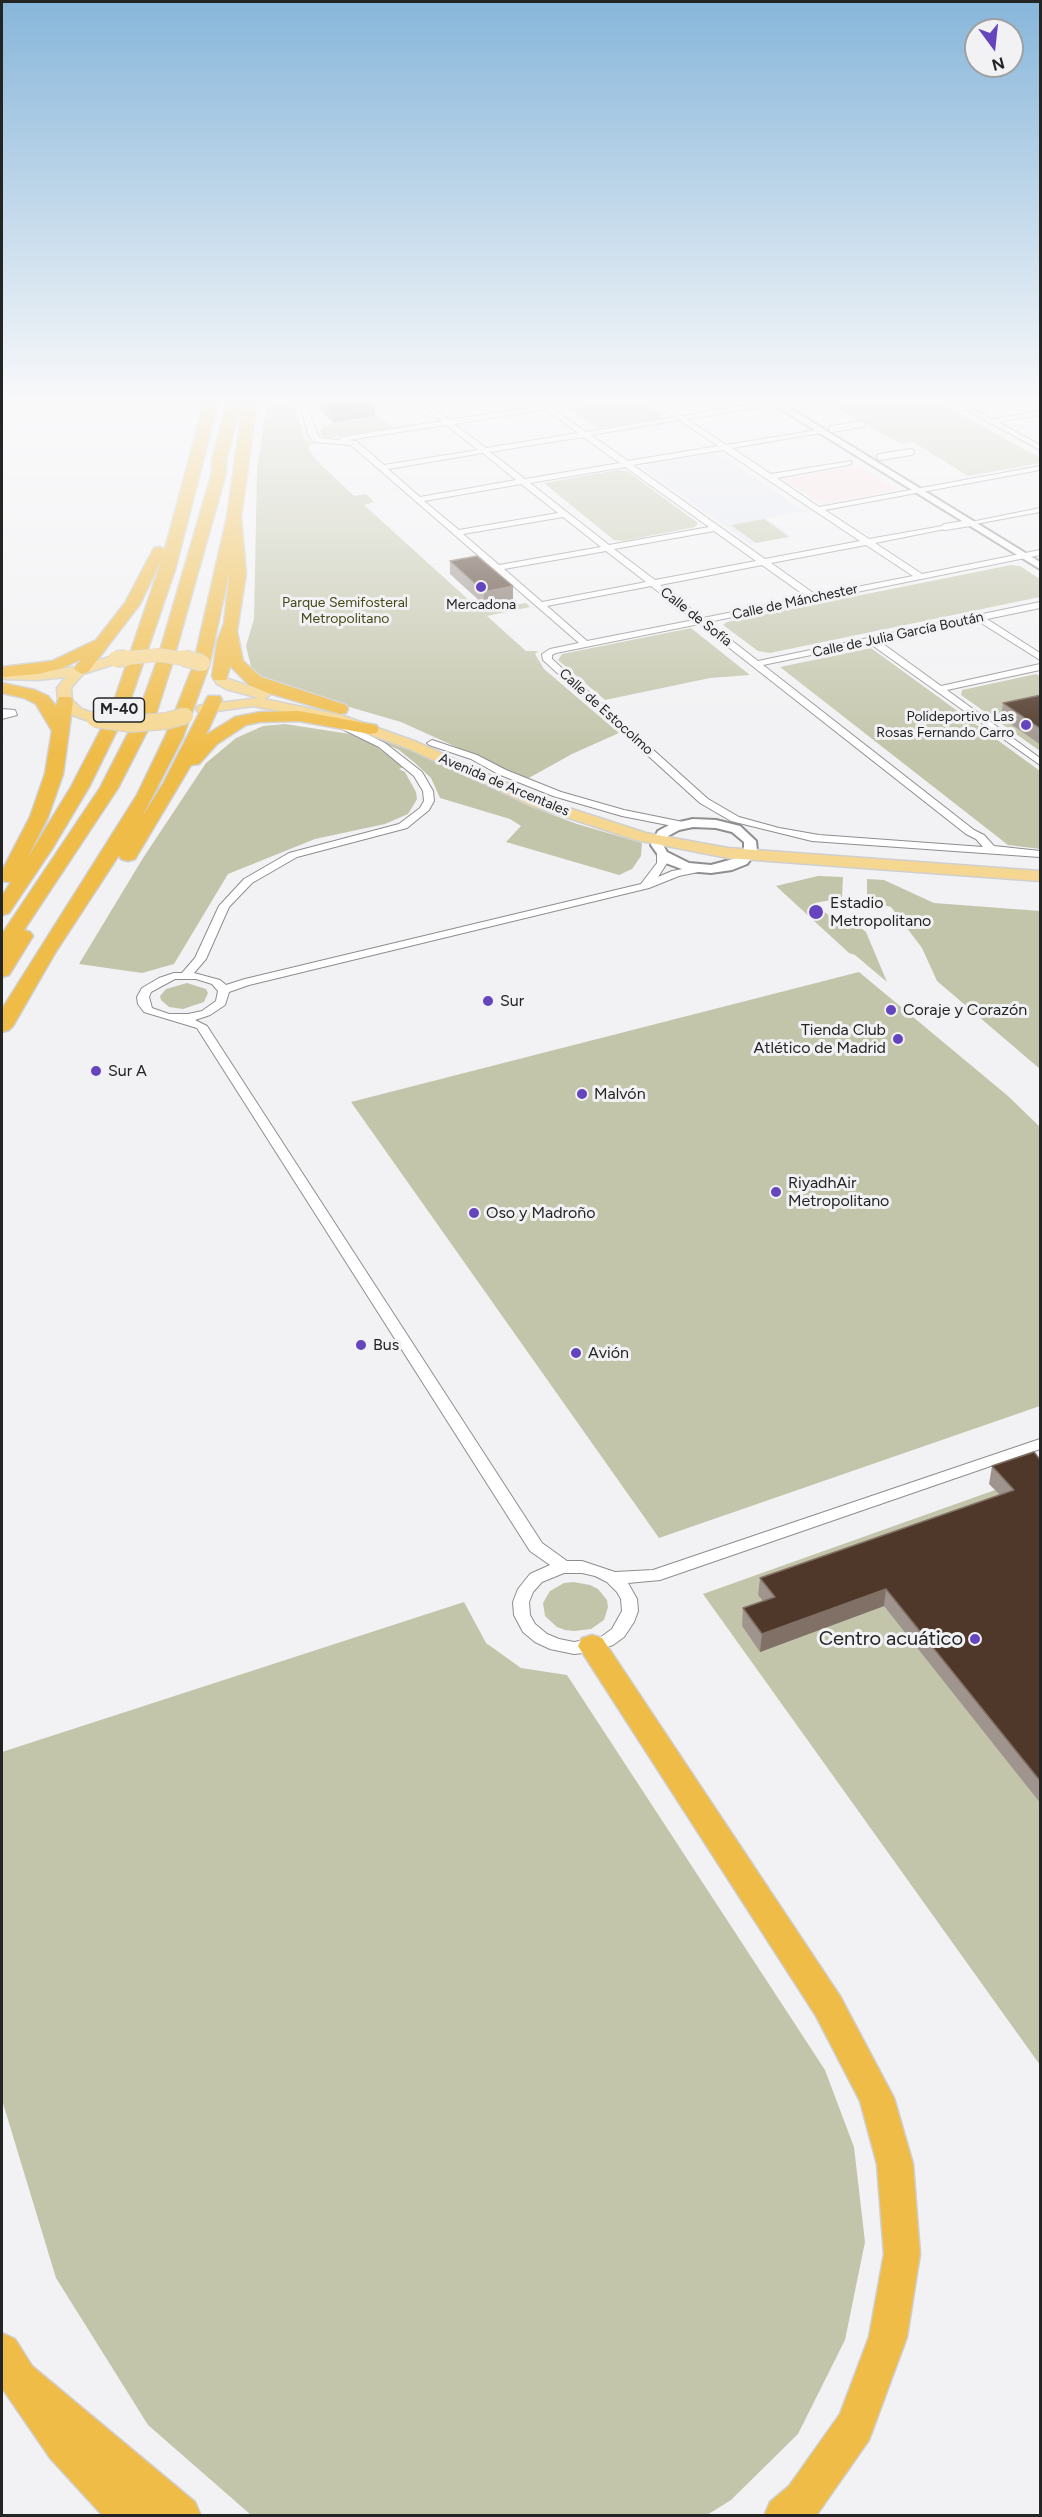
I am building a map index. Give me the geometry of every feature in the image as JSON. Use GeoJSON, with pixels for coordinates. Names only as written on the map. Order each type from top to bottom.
{"type":"FeatureCollection","features":[{"type":"Feature","properties":{"kind":"highway"},"geometry":{"type":"LineString","coordinates":[[80,670],[132,604],[147,576],[170,520]]}},
{"type":"Feature","properties":{"kind":"highway","name":"M-40"},"geometry":{"type":"LineString","coordinates":[[2,909],[43,849],[80,787],[119,710],[167,570],[180,520]]}},
{"type":"Feature","properties":{"kind":"highway","name":"M-40"},"geometry":{"type":"LineString","coordinates":[[2,948],[74,844],[109,788],[147,714],[165,661],[205,520]]}},
{"type":"Feature","properties":{"kind":"highway"},"geometry":{"type":"LineString","coordinates":[[212,520],[217,595]]}},
{"type":"Feature","properties":{"kind":"highway"},"geometry":{"type":"LineString","coordinates":[[2,1026],[12,1006],[105,863],[146,795],[174,737],[201,666],[233,520]]}},
{"type":"Feature","properties":{"kind":"highway"},"geometry":{"type":"LineString","coordinates":[[234,520],[238,574],[231,640],[235,662],[255,681],[354,714]]}},
{"type":"Feature","properties":{"kind":"highway"},"geometry":{"type":"LineString","coordinates":[[221,679],[225,642],[232,623]]}},
{"type":"Feature","properties":{"kind":"highway"},"geometry":{"type":"LineString","coordinates":[[2,673],[57,665],[101,642]]}},
{"type":"Feature","properties":{"kind":"highway"},"geometry":{"type":"LineString","coordinates":[[2,688],[29,694],[42,700],[60,730]]}},
{"type":"Feature","properties":{"kind":"highway"},"geometry":{"type":"LineString","coordinates":[[2,889],[39,817],[54,774],[64,698]]}},
{"type":"Feature","properties":{"kind":"highway"},"geometry":{"type":"LineString","coordinates":[[12,1006],[61,951],[144,831],[172,784],[210,707]]}},
{"type":"Feature","properties":{"kind":"highway"},"geometry":{"type":"LineString","coordinates":[[172,784],[211,740],[241,721],[277,715],[328,719],[370,729]]}},
{"type":"Feature","properties":{"kind":"highway"},"geometry":{"type":"LineString","coordinates":[[2,971],[74,844]]}},
{"type":"Feature","properties":{"kind":"highway"},"geometry":{"type":"LineString","coordinates":[[592,1646],[828,2006],[877,2098],[895,2164],[902,2254],[888,2337],[855,2426],[803,2500],[784,2516]]}},
{"type":"Feature","properties":{"kind":"highway"},"geometry":{"type":"LineString","coordinates":[[10,2366],[64,2444],[132,2516]]}},
{"type":"Feature","properties":{"kind":"highway"},"geometry":{"type":"LineString","coordinates":[[10,2366],[98,2449],[181,2516]]}},
{"type":"Feature","properties":{"kind":"main road","name":"Avenida de Arcentales"},"geometry":{"type":"LineString","coordinates":[[80,670],[116,659],[159,655],[202,663],[221,679],[245,691],[354,714],[432,743],[533,791],[604,817],[661,843]]}},
{"type":"Feature","properties":{"kind":"main road"},"geometry":{"type":"LineString","coordinates":[[2,673],[37,676],[80,670]]}},
{"type":"Feature","properties":{"kind":"main road"},"geometry":{"type":"LineString","coordinates":[[2,683],[41,686],[64,698],[68,681],[80,670]]}},
{"type":"Feature","properties":{"kind":"main road"},"geometry":{"type":"LineString","coordinates":[[210,707],[220,691],[221,679]]}},
{"type":"Feature","properties":{"kind":"main road","name":"Avenida de Arcentales"},"geometry":{"type":"LineString","coordinates":[[64,698],[77,712],[95,719],[131,724],[166,721],[210,707],[265,703],[317,713],[412,745],[541,804],[661,843],[722,852],[747,849],[875,855],[1041,868]]}},
{"type":"Feature","properties":{"kind":"main road","name":"Avenida de Arcentales"},"geometry":{"type":"LineString","coordinates":[[747,849],[810,858],[1041,876]]}},
{"type":"Feature","properties":{"kind":"street"},"geometry":{"type":"LineString","coordinates":[[443,520],[585,644]]}},
{"type":"Feature","properties":{"kind":"street"},"geometry":{"type":"LineString","coordinates":[[457,533],[528,520]]}},
{"type":"Feature","properties":{"kind":"street","name":"Calle de Sofía"},"geometry":{"type":"LineString","coordinates":[[573,520],[970,832],[998,851]]}},
{"type":"Feature","properties":{"kind":"street"},"geometry":{"type":"LineString","coordinates":[[705,520],[814,598]]}},
{"type":"Feature","properties":{"kind":"street"},"geometry":{"type":"LineString","coordinates":[[836,520],[920,577]]}},
{"type":"Feature","properties":{"kind":"street"},"geometry":{"type":"LineString","coordinates":[[966,520],[1041,566]]}},
{"type":"Feature","properties":{"kind":"street"},"geometry":{"type":"LineString","coordinates":[[541,605],[984,520]]}},
{"type":"Feature","properties":{"kind":"street"},"geometry":{"type":"LineString","coordinates":[[498,568],[715,528]]}},
{"type":"Feature","properties":{"kind":"street","name":"Calle de Mánchester"},"geometry":{"type":"LineString","coordinates":[[585,644],[1041,553]]}},
{"type":"Feature","properties":{"kind":"street","name":"Calle de Julia García Boután"},"geometry":{"type":"LineString","coordinates":[[756,664],[1041,605]]}},
{"type":"Feature","properties":{"kind":"street"},"geometry":{"type":"LineString","coordinates":[[980,618],[1041,657]]}},
{"type":"Feature","properties":{"kind":"street"},"geometry":{"type":"LineString","coordinates":[[871,640],[1041,762]]}},
{"type":"Feature","properties":{"kind":"street","name":"Calle de Estocolmo"},"geometry":{"type":"LineString","coordinates":[[585,644],[553,651],[547,654],[548,659],[704,801],[735,819],[778,831],[822,839],[1041,854]]}},
{"type":"Feature","properties":{"kind":"street"},"geometry":{"type":"LineString","coordinates":[[940,689],[1041,667]]}},
{"type":"Feature","properties":{"kind":"street"},"geometry":{"type":"LineString","coordinates":[[186,975],[200,959],[224,906],[248,881],[293,855],[403,826],[424,810],[429,801],[428,791],[418,774],[406,762],[382,745],[328,719]]}},
{"type":"Feature","properties":{"kind":"street","name":"Avenida de Arcentales"},"geometry":{"type":"LineString","coordinates":[[432,743],[474,758],[557,794],[622,813],[683,825]]}},
{"type":"Feature","properties":{"kind":"street"},"geometry":{"type":"LineString","coordinates":[[220,986],[221,1003],[204,1020],[167,1017],[148,1010],[144,1004],[143,997],[153,984],[163,980],[186,975],[208,978],[220,986],[245,982],[645,886],[676,873],[699,868],[727,867],[747,849],[716,824],[683,825],[661,843]]}},
{"type":"Feature","properties":{"kind":"street"},"geometry":{"type":"LineString","coordinates":[[940,847],[971,843],[973,838],[970,832]]}},
{"type":"Feature","properties":{"kind":"street","name":"Calle de Estocolmo"},"geometry":{"type":"LineString","coordinates":[[747,849],[822,839]]}},
{"type":"Feature","properties":{"kind":"street"},"geometry":{"type":"LineString","coordinates":[[661,843],[677,864],[699,868]]}},
{"type":"Feature","properties":{"kind":"street"},"geometry":{"type":"LineString","coordinates":[[645,886],[662,863],[661,843]]}},
{"type":"Feature","properties":{"kind":"street"},"geometry":{"type":"LineString","coordinates":[[204,1020],[536,1547],[564,1567]]}},
{"type":"Feature","properties":{"kind":"street"},"geometry":{"type":"LineString","coordinates":[[613,1578],[654,1576],[1041,1444]]}},
{"type":"Feature","properties":{"kind":"street"},"geometry":{"type":"LineString","coordinates":[[536,1547],[536,1578]]}},
{"type":"Feature","properties":{"kind":"street"},"geometry":{"type":"LineString","coordinates":[[564,1567],[590,1569],[613,1578],[623,1588],[629,1599],[630,1611],[618,1633],[607,1641],[574,1648],[556,1645],[540,1638],[529,1628],[522,1615],[521,1602],[526,1589],[536,1578],[549,1571],[564,1567]]}},
{"type":"Feature","properties":{"kind":"street"},"geometry":{"type":"LineString","coordinates":[[629,1599],[654,1576]]}},
{"type":"Feature","properties":{"kind":"shaded area"},"geometry":{"type":"Polygon","coordinates":[[[717,520],[770,520],[792,536],[750,544],[717,520]]]}},
{"type":"Feature","properties":{"kind":"green space","name":"Parque Semifosteral Metropolitano"},"geometry":{"type":"Polygon","coordinates":[[[256,520],[381,520],[481,611],[526,603],[530,607],[487,616],[526,651],[538,651],[535,654],[544,669],[619,733],[572,754],[527,779],[401,722],[267,683],[252,671],[246,646],[254,619],[256,520]]]}},
{"type":"Feature","properties":{"kind":"green space"},"geometry":{"type":"Polygon","coordinates":[[[590,520],[695,520],[698,523],[695,527],[623,541],[614,540],[590,520]]]}},
{"type":"Feature","properties":{"kind":"green space"},"geometry":{"type":"Polygon","coordinates":[[[766,520],[789,537],[756,543],[731,525],[766,520]]]}},
{"type":"Feature","properties":{"kind":"green space"},"geometry":{"type":"Polygon","coordinates":[[[1011,565],[1020,566],[1040,579],[1040,597],[770,653],[758,651],[723,625],[727,622],[1011,565]]]}},
{"type":"Feature","properties":{"kind":"green space"},"geometry":{"type":"Polygon","coordinates":[[[691,628],[750,675],[710,678],[605,700],[558,660],[562,654],[691,628]]]}},
{"type":"Feature","properties":{"kind":"green space"},"geometry":{"type":"Polygon","coordinates":[[[871,648],[1040,771],[1040,849],[1008,845],[780,667],[871,648]]]}},
{"type":"Feature","properties":{"kind":"green space"},"geometry":{"type":"Polygon","coordinates":[[[1036,674],[1040,676],[1040,751],[961,695],[962,690],[1036,674]]]}},
{"type":"Feature","properties":{"kind":"green space"},"geometry":{"type":"Polygon","coordinates":[[[285,724],[350,734],[370,742],[404,767],[399,769],[405,772],[416,792],[417,799],[408,814],[385,824],[315,839],[228,874],[174,964],[142,973],[79,964],[143,858],[206,763],[236,738],[263,726],[285,724]]]}},
{"type":"Feature","properties":{"kind":"green space"},"geometry":{"type":"Polygon","coordinates":[[[373,735],[409,748],[529,806],[577,824],[642,843],[641,856],[632,869],[619,875],[506,842],[521,826],[510,819],[440,798],[431,778],[399,750],[370,736],[373,735]]]}},
{"type":"Feature","properties":{"kind":"green space"},"geometry":{"type":"Polygon","coordinates":[[[818,876],[843,877],[842,898],[815,903],[837,923],[851,920],[866,932],[887,982],[855,955],[849,953],[776,886],[818,876]]]}},
{"type":"Feature","properties":{"kind":"green space"},"geometry":{"type":"Polygon","coordinates":[[[867,879],[884,880],[934,903],[1040,911],[1040,1069],[937,981],[922,948],[891,907],[867,900],[867,879]]]}},
{"type":"Feature","properties":{"kind":"green space","name":"RiyadhAir Metropolitano"},"geometry":{"type":"Polygon","coordinates":[[[859,972],[1008,1096],[1040,1127],[1040,1406],[659,1538],[351,1102],[859,972]]]}},
{"type":"Feature","properties":{"kind":"green space"},"geometry":{"type":"Polygon","coordinates":[[[187,983],[206,989],[208,993],[204,1002],[183,1009],[169,1007],[161,1000],[160,996],[166,989],[187,983]]]}},
{"type":"Feature","properties":{"kind":"green space"},"geometry":{"type":"Polygon","coordinates":[[[1040,1474],[1040,2065],[703,1594],[1040,1474]]]}},
{"type":"Feature","properties":{"kind":"green space"},"geometry":{"type":"Polygon","coordinates":[[[573,1582],[598,1589],[607,1600],[608,1607],[604,1620],[591,1629],[565,1630],[557,1627],[545,1616],[543,1603],[550,1591],[564,1583],[573,1582]]]}},
{"type":"Feature","properties":{"kind":"green space"},"geometry":{"type":"Polygon","coordinates":[[[464,1602],[486,1643],[521,1668],[567,1675],[825,2070],[854,2147],[865,2242],[845,2340],[798,2434],[731,2500],[707,2515],[251,2515],[148,2425],[56,2278],[2,2100],[2,1752],[464,1602]]]}},
{"type":"Feature","properties":{"kind":"building"},"geometry":{"type":"Polygon","coordinates":[[[477,556],[513,586],[484,592],[450,561],[477,556]]]}},
{"type":"Feature","properties":{"kind":"building"},"geometry":{"type":"Polygon","coordinates":[[[1041,695],[1041,729],[1003,703],[1041,695]]]}},
{"type":"Feature","properties":{"kind":"building","name":"Centro acuático"},"geometry":{"type":"Polygon","coordinates":[[[1034,1452],[1041,1461],[1041,1782],[886,1589],[762,1634],[743,1608],[775,1597],[760,1578],[1014,1490],[992,1466],[1034,1452]]]}},
{"type":"Feature","properties":{"kind":"place","name":"Mercadona"},"geometry":{"type":"Point","coordinates":[481,587]}},
{"type":"Feature","properties":{"kind":"place","name":"Polideportivo Las Rosas Fernando Carro"},"geometry":{"type":"Point","coordinates":[1026,725]}},
{"type":"Feature","properties":{"kind":"place","name":"Estadio Metropolitano"},"geometry":{"type":"Point","coordinates":[816,912]}},
{"type":"Feature","properties":{"kind":"place","name":"Sur"},"geometry":{"type":"Point","coordinates":[488,1001]}},
{"type":"Feature","properties":{"kind":"place","name":"Coraje y Corazón"},"geometry":{"type":"Point","coordinates":[891,1010]}},
{"type":"Feature","properties":{"kind":"place","name":"Tienda Club Atlético de Madrid"},"geometry":{"type":"Point","coordinates":[898,1039]}},
{"type":"Feature","properties":{"kind":"place","name":"Sur A"},"geometry":{"type":"Point","coordinates":[96,1071]}},
{"type":"Feature","properties":{"kind":"place","name":"Malvón"},"geometry":{"type":"Point","coordinates":[582,1094]}},
{"type":"Feature","properties":{"kind":"place","name":"RiyadhAir Metropolitano"},"geometry":{"type":"Point","coordinates":[776,1192]}},
{"type":"Feature","properties":{"kind":"place","name":"Oso y Madroño"},"geometry":{"type":"Point","coordinates":[474,1213]}},
{"type":"Feature","properties":{"kind":"place","name":"Bus"},"geometry":{"type":"Point","coordinates":[361,1345]}},
{"type":"Feature","properties":{"kind":"place","name":"Avión"},"geometry":{"type":"Point","coordinates":[576,1353]}},
{"type":"Feature","properties":{"kind":"place","name":"Centro acuático"},"geometry":{"type":"Point","coordinates":[975,1639]}}]}
